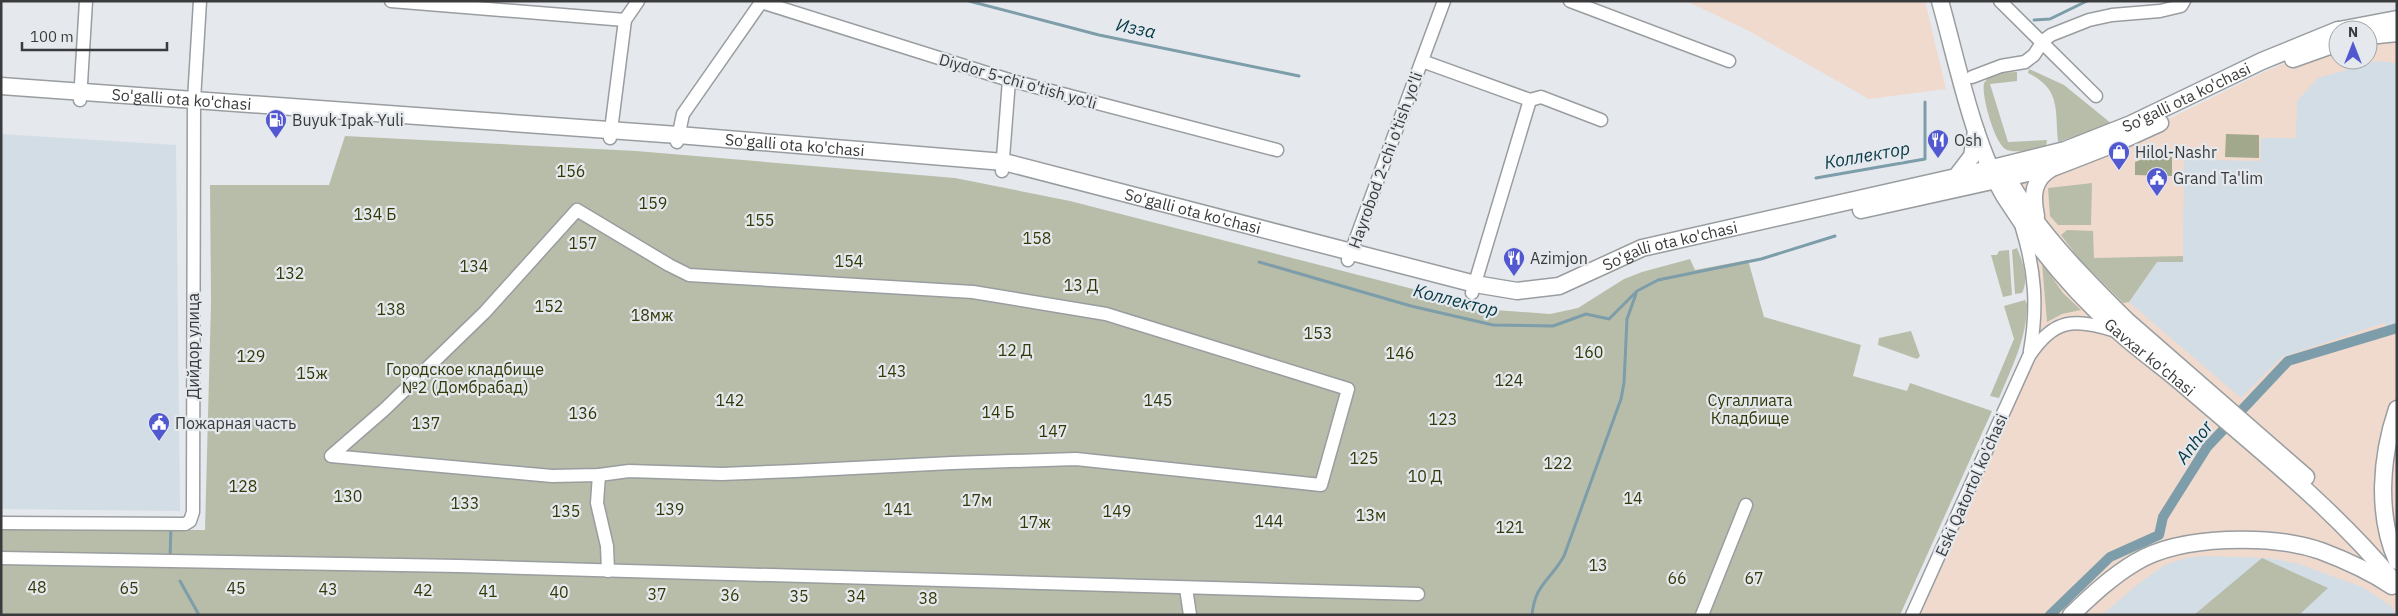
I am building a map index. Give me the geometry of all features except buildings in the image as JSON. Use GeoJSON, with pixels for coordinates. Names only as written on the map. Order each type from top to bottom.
{"type":"FeatureCollection","features":[{"type":"Feature","properties":{"kind":"main road"},"geometry":{"type":"LineString","coordinates":[[1940,1],[1976,128],[1999,173]]}},
{"type":"Feature","properties":{"kind":"main road"},"geometry":{"type":"LineString","coordinates":[[1948,1],[1999,173]]}},
{"type":"Feature","properties":{"kind":"main road","name":"So'galli ota ko'chasi"},"geometry":{"type":"LineString","coordinates":[[2378,23],[2397,19]]}},
{"type":"Feature","properties":{"kind":"main road"},"geometry":{"type":"LineString","coordinates":[[2378,35],[2397,32]]}},
{"type":"Feature","properties":{"kind":"main road","name":"So'galli ota ko'chasi"},"geometry":{"type":"LineString","coordinates":[[1,94],[80,96],[194,104],[677,139],[1003,166],[1518,300],[1547,298],[1561,294],[1646,258],[1999,173],[2100,138],[2271,57],[2328,34]]}},
{"type":"Feature","properties":{"kind":"main road","name":"So'galli ota ko'chasi"},"geometry":{"type":"LineString","coordinates":[[1474,288],[1517,291],[1559,286],[1642,248],[1956,178],[2055,166],[2132,137],[2300,56],[2328,46]]}},
{"type":"Feature","properties":{"kind":"main road","name":"So'galli ota ko'chasi"},"geometry":{"type":"LineString","coordinates":[[1,86],[80,96]]}},
{"type":"Feature","properties":{"kind":"main road"},"geometry":{"type":"LineString","coordinates":[[1956,178],[1972,156],[1976,128]]}},
{"type":"Feature","properties":{"kind":"main road"},"geometry":{"type":"LineString","coordinates":[[2039,226],[2034,207],[2034,188],[2041,176],[2055,166]]}},
{"type":"Feature","properties":{"kind":"main road","name":"Gavxar ko'chasi"},"geometry":{"type":"LineString","coordinates":[[1999,173],[2018,214],[2057,268],[2118,332],[2223,411]]}},
{"type":"Feature","properties":{"kind":"main road","name":"Gavxar ko'chasi"},"geometry":{"type":"LineString","coordinates":[[1999,173],[2039,226],[2073,265],[2126,320],[2333,514],[2397,585]]}},
{"type":"Feature","properties":{"kind":"main road"},"geometry":{"type":"LineString","coordinates":[[2397,409],[2387,445],[2384,494],[2388,537],[2397,561]]}},
{"type":"Feature","properties":{"kind":"main road","name":"Gavxar ko'chasi"},"geometry":{"type":"LineString","coordinates":[[2244,430],[2343,510],[2397,570]]}},
{"type":"Feature","properties":{"kind":"main road"},"geometry":{"type":"LineString","coordinates":[[2072,615],[2109,581],[2136,562],[2177,546],[2219,540],[2272,543],[2320,551],[2352,564],[2397,589]]}},
{"type":"Feature","properties":{"kind":"street"},"geometry":{"type":"LineString","coordinates":[[80,96],[86,1]]}},
{"type":"Feature","properties":{"kind":"street"},"geometry":{"type":"LineString","coordinates":[[194,104],[200,1]]}},
{"type":"Feature","properties":{"kind":"street"},"geometry":{"type":"LineString","coordinates":[[391,1],[625,20]]}},
{"type":"Feature","properties":{"kind":"street"},"geometry":{"type":"LineString","coordinates":[[610,134],[625,20],[638,1]]}},
{"type":"Feature","properties":{"kind":"street","name":"Hayrobod 2-chi o'tish yo'li"},"geometry":{"type":"LineString","coordinates":[[1350,255],[1444,1]]}},
{"type":"Feature","properties":{"kind":"street"},"geometry":{"type":"LineString","coordinates":[[1570,1],[1729,60]]}},
{"type":"Feature","properties":{"kind":"street"},"geometry":{"type":"LineString","coordinates":[[2000,1],[2043,41],[2096,96]]}},
{"type":"Feature","properties":{"kind":"street"},"geometry":{"type":"LineString","coordinates":[[1972,77],[2001,66],[2025,62],[2034,55],[2043,41],[2051,34],[2089,20],[2112,14],[2160,11],[2182,6],[2184,1]]}},
{"type":"Feature","properties":{"kind":"street"},"geometry":{"type":"LineString","coordinates":[[677,139],[683,114],[761,2]]}},
{"type":"Feature","properties":{"kind":"street","name":"Diydor 5-chi o'tish yo'li"},"geometry":{"type":"LineString","coordinates":[[761,2],[1009,80],[1277,150]]}},
{"type":"Feature","properties":{"kind":"street","name":"Hayrobod 2-chi o'tish yo'li"},"geometry":{"type":"LineString","coordinates":[[1422,61],[1530,100],[1541,97],[1601,120]]}},
{"type":"Feature","properties":{"kind":"street"},"geometry":{"type":"LineString","coordinates":[[1003,166],[1009,80]]}},
{"type":"Feature","properties":{"kind":"street"},"geometry":{"type":"LineString","coordinates":[[1474,288],[1530,100]]}},
{"type":"Feature","properties":{"kind":"street","name":"Дийдор улица"},"geometry":{"type":"LineString","coordinates":[[1,523],[185,524],[190,521],[193,502],[194,104]]}},
{"type":"Feature","properties":{"kind":"street"},"geometry":{"type":"LineString","coordinates":[[577,210],[688,275],[973,292],[1106,314],[1348,389],[1321,485],[1076,459],[731,473],[629,471],[599,475],[552,476],[331,456],[385,408],[485,312],[577,210]]}},
{"type":"Feature","properties":{"kind":"street","name":"Eski Qatortol ko'chasi"},"geometry":{"type":"LineString","coordinates":[[2018,214],[2030,252],[2034,277],[2036,309],[2029,356]]}},
{"type":"Feature","properties":{"kind":"street","name":"Eski Qatortol ko'chasi"},"geometry":{"type":"LineString","coordinates":[[1912,615],[2029,356],[2045,334],[2066,323],[2088,323],[2118,332]]}},
{"type":"Feature","properties":{"kind":"street"},"geometry":{"type":"LineString","coordinates":[[599,475],[597,503],[607,546],[608,570]]}},
{"type":"Feature","properties":{"kind":"street"},"geometry":{"type":"LineString","coordinates":[[1702,615],[1746,505]]}},
{"type":"Feature","properties":{"kind":"street"},"geometry":{"type":"LineString","coordinates":[[1,558],[368,563],[1418,594]]}},
{"type":"Feature","properties":{"kind":"street"},"geometry":{"type":"LineString","coordinates":[[1186,588],[1190,615]]}},
{"type":"Feature","properties":{"kind":"shaded area"},"geometry":{"type":"Polygon","coordinates":[[[1686,1],[1925,1],[1946,89],[1869,99],[1747,30],[1686,1]]]}},
{"type":"Feature","properties":{"kind":"shaded area"},"geometry":{"type":"Polygon","coordinates":[[[2397,33],[2397,615],[1912,615],[2029,356],[2033,266],[1997,181],[2132,137],[2268,70],[2328,47],[2328,70],[2378,70],[2378,35],[2397,33]]]}},
{"type":"Feature","properties":{"kind":"shaded area"},"geometry":{"type":"Polygon","coordinates":[[[2378,61],[2397,63],[2397,334],[2384,323],[2282,357],[2241,398],[2129,302],[2157,262],[2183,261],[2184,155],[2192,155],[2205,160],[2260,161],[2261,138],[2296,138],[2297,101],[2318,78],[2346,70],[2378,70],[2378,61]]]}},
{"type":"Feature","properties":{"kind":"shaded area"},"geometry":{"type":"Polygon","coordinates":[[[1,134],[176,145],[180,511],[1,509],[1,134]]]}},
{"type":"Feature","properties":{"kind":"shaded area"},"geometry":{"type":"Polygon","coordinates":[[[2191,557],[2268,558],[2299,564],[2362,587],[2391,606],[2397,615],[2102,615],[2138,584],[2166,564],[2191,557]]]}},
{"type":"Feature","properties":{"kind":"green space"},"geometry":{"type":"Polygon","coordinates":[[[2029,69],[2064,85],[2112,124],[2058,142],[2056,110],[2051,93],[2039,79],[2028,73],[2029,69]]]}},
{"type":"Feature","properties":{"kind":"green space"},"geometry":{"type":"Polygon","coordinates":[[[2017,72],[2017,81],[1990,84],[2008,142],[2047,140],[2046,146],[2021,151],[2007,150],[1998,140],[1990,120],[1984,83],[1992,73],[2017,72]]]}},
{"type":"Feature","properties":{"kind":"green space"},"geometry":{"type":"Polygon","coordinates":[[[2226,134],[2259,135],[2259,158],[2225,157],[2226,134]]]}},
{"type":"Feature","properties":{"kind":"green space","name":"Городское кладбище №2 (Домбрабад)"},"geometry":{"type":"Polygon","coordinates":[[[345,136],[636,151],[955,178],[1070,201],[1495,310],[1550,314],[1578,308],[1624,279],[1642,272],[1690,259],[1695,270],[1748,260],[1764,317],[1861,345],[1853,376],[1907,391],[1910,383],[1992,411],[1900,615],[1,615],[1,529],[205,530],[211,302],[210,185],[329,185],[345,136]]]}},
{"type":"Feature","properties":{"kind":"green space"},"geometry":{"type":"Polygon","coordinates":[[[2148,157],[2172,157],[2172,176],[2135,175],[2135,162],[2148,157]]]}},
{"type":"Feature","properties":{"kind":"green space"},"geometry":{"type":"Polygon","coordinates":[[[2092,183],[2091,225],[2058,225],[2050,216],[2048,188],[2092,183]]]}},
{"type":"Feature","properties":{"kind":"green space"},"geometry":{"type":"Polygon","coordinates":[[[2067,230],[2093,231],[2094,258],[2183,256],[2183,262],[2157,262],[2129,302],[2123,303],[2079,259],[2061,235],[2067,230]]]}},
{"type":"Feature","properties":{"kind":"green space"},"geometry":{"type":"Polygon","coordinates":[[[2017,248],[2023,265],[2025,282],[2022,293],[2015,294],[2012,250],[2017,248]]]}},
{"type":"Feature","properties":{"kind":"green space"},"geometry":{"type":"Polygon","coordinates":[[[2009,250],[2012,295],[2003,297],[1991,255],[1997,255],[1999,251],[2009,250]]]}},
{"type":"Feature","properties":{"kind":"green space"},"geometry":{"type":"Polygon","coordinates":[[[2042,263],[2063,293],[2081,310],[2062,314],[2047,322],[2042,263]]]}},
{"type":"Feature","properties":{"kind":"green space"},"geometry":{"type":"Polygon","coordinates":[[[2025,300],[2027,304],[2022,341],[2014,364],[1999,398],[1990,396],[2014,339],[2004,306],[2025,300]]]}},
{"type":"Feature","properties":{"kind":"green space"},"geometry":{"type":"Polygon","coordinates":[[[1911,331],[1920,356],[1917,359],[1878,345],[1879,338],[1911,331]]]}},
{"type":"Feature","properties":{"kind":"green space"},"geometry":{"type":"Polygon","coordinates":[[[2262,558],[2328,588],[2299,615],[2194,615],[2262,558]]]}},
{"type":"Feature","properties":{"kind":"waterway","name":"Изза"},"geometry":{"type":"LineString","coordinates":[[969,1],[1099,35],[1299,76]]}},
{"type":"Feature","properties":{"kind":"waterway","name":"Изза"},"geometry":{"type":"LineString","coordinates":[[2034,20],[2050,19],[2087,1]]}},
{"type":"Feature","properties":{"kind":"waterway","name":"Коллектор"},"geometry":{"type":"LineString","coordinates":[[1816,178],[1925,159],[1925,102]]}},
{"type":"Feature","properties":{"kind":"waterway","name":"Коллектор"},"geometry":{"type":"LineString","coordinates":[[1259,262],[1411,306],[1493,325],[1553,326],[1586,314],[1609,319],[1637,291],[1658,280],[1761,259],[1835,236]]}},
{"type":"Feature","properties":{"kind":"waterway","name":"Коллектор"},"geometry":{"type":"LineString","coordinates":[[1532,615],[1536,596],[1564,556],[1621,399],[1624,383],[1627,319],[1636,294]]}},
{"type":"Feature","properties":{"kind":"waterway","name":"Anhor"},"geometry":{"type":"LineString","coordinates":[[2050,615],[2110,557],[2159,535],[2163,517],[2207,447],[2288,361],[2397,328]]}},
{"type":"Feature","properties":{"kind":"waterway"},"geometry":{"type":"LineString","coordinates":[[170,557],[171,527]]}},
{"type":"Feature","properties":{"kind":"waterway"},"geometry":{"type":"LineString","coordinates":[[180,581],[199,615]]}},
{"type":"Feature","properties":{"kind":"place","name":"Buyuk Ipak Yuli"},"geometry":{"type":"Point","coordinates":[276,139]}},
{"type":"Feature","properties":{"kind":"place","name":"Osh"},"geometry":{"type":"Point","coordinates":[1938,159]}},
{"type":"Feature","properties":{"kind":"place","name":"Hilol-Nashr"},"geometry":{"type":"Point","coordinates":[2119,171]}},
{"type":"Feature","properties":{"kind":"place","name":"Grand Ta'lim"},"geometry":{"type":"Point","coordinates":[2157,197]}},
{"type":"Feature","properties":{"kind":"place","name":"Azimjon"},"geometry":{"type":"Point","coordinates":[1514,277]}},
{"type":"Feature","properties":{"kind":"place","name":"Пожарная часть"},"geometry":{"type":"Point","coordinates":[159,442]}},
{"type":"Feature","properties":{"kind":"park label","name":"156"},"geometry":{"type":"Point","coordinates":[571,171]}},
{"type":"Feature","properties":{"kind":"park label","name":"159"},"geometry":{"type":"Point","coordinates":[653,203]}},
{"type":"Feature","properties":{"kind":"park label","name":"134 Б"},"geometry":{"type":"Point","coordinates":[375,214]}},
{"type":"Feature","properties":{"kind":"park label","name":"155"},"geometry":{"type":"Point","coordinates":[760,220]}},
{"type":"Feature","properties":{"kind":"park label","name":"158"},"geometry":{"type":"Point","coordinates":[1037,238]}},
{"type":"Feature","properties":{"kind":"park label","name":"157"},"geometry":{"type":"Point","coordinates":[583,243]}},
{"type":"Feature","properties":{"kind":"park label","name":"154"},"geometry":{"type":"Point","coordinates":[849,261]}},
{"type":"Feature","properties":{"kind":"park label","name":"134"},"geometry":{"type":"Point","coordinates":[474,266]}},
{"type":"Feature","properties":{"kind":"park label","name":"132"},"geometry":{"type":"Point","coordinates":[290,273]}},
{"type":"Feature","properties":{"kind":"park label","name":"13 Д"},"geometry":{"type":"Point","coordinates":[1081,285]}},
{"type":"Feature","properties":{"kind":"park label","name":"152"},"geometry":{"type":"Point","coordinates":[549,306]}},
{"type":"Feature","properties":{"kind":"park label","name":"138"},"geometry":{"type":"Point","coordinates":[391,309]}},
{"type":"Feature","properties":{"kind":"park label","name":"18мж"},"geometry":{"type":"Point","coordinates":[652,315]}},
{"type":"Feature","properties":{"kind":"park label","name":"153"},"geometry":{"type":"Point","coordinates":[1318,333]}},
{"type":"Feature","properties":{"kind":"park label","name":"12 Д"},"geometry":{"type":"Point","coordinates":[1015,350]}},
{"type":"Feature","properties":{"kind":"park label","name":"160"},"geometry":{"type":"Point","coordinates":[1589,352]}},
{"type":"Feature","properties":{"kind":"park label","name":"146"},"geometry":{"type":"Point","coordinates":[1400,353]}},
{"type":"Feature","properties":{"kind":"park label","name":"129"},"geometry":{"type":"Point","coordinates":[251,356]}},
{"type":"Feature","properties":{"kind":"park label","name":"143"},"geometry":{"type":"Point","coordinates":[892,371]}},
{"type":"Feature","properties":{"kind":"park label","name":"15ж"},"geometry":{"type":"Point","coordinates":[312,373]}},
{"type":"Feature","properties":{"kind":"park label","name":"124"},"geometry":{"type":"Point","coordinates":[1509,380]}},
{"type":"Feature","properties":{"kind":"park label","name":"142"},"geometry":{"type":"Point","coordinates":[730,400]}},
{"type":"Feature","properties":{"kind":"park label","name":"145"},"geometry":{"type":"Point","coordinates":[1158,400]}},
{"type":"Feature","properties":{"kind":"park label","name":"Сугаллиата Кладбище"},"geometry":{"type":"Point","coordinates":[1750,409]}},
{"type":"Feature","properties":{"kind":"park label","name":"14 Б"},"geometry":{"type":"Point","coordinates":[998,412]}},
{"type":"Feature","properties":{"kind":"park label","name":"136"},"geometry":{"type":"Point","coordinates":[583,413]}},
{"type":"Feature","properties":{"kind":"park label","name":"123"},"geometry":{"type":"Point","coordinates":[1443,419]}},
{"type":"Feature","properties":{"kind":"park label","name":"137"},"geometry":{"type":"Point","coordinates":[426,423]}},
{"type":"Feature","properties":{"kind":"park label","name":"147"},"geometry":{"type":"Point","coordinates":[1053,431]}},
{"type":"Feature","properties":{"kind":"park label","name":"125"},"geometry":{"type":"Point","coordinates":[1364,458]}},
{"type":"Feature","properties":{"kind":"park label","name":"122"},"geometry":{"type":"Point","coordinates":[1558,463]}},
{"type":"Feature","properties":{"kind":"park label","name":"10 Д"},"geometry":{"type":"Point","coordinates":[1425,476]}},
{"type":"Feature","properties":{"kind":"park label","name":"128"},"geometry":{"type":"Point","coordinates":[243,486]}},
{"type":"Feature","properties":{"kind":"park label","name":"130"},"geometry":{"type":"Point","coordinates":[348,496]}},
{"type":"Feature","properties":{"kind":"park label","name":"14"},"geometry":{"type":"Point","coordinates":[1633,498]}},
{"type":"Feature","properties":{"kind":"park label","name":"17м"},"geometry":{"type":"Point","coordinates":[977,500]}},
{"type":"Feature","properties":{"kind":"park label","name":"133"},"geometry":{"type":"Point","coordinates":[465,503]}},
{"type":"Feature","properties":{"kind":"park label","name":"139"},"geometry":{"type":"Point","coordinates":[670,509]}},
{"type":"Feature","properties":{"kind":"park label","name":"141"},"geometry":{"type":"Point","coordinates":[898,509]}},
{"type":"Feature","properties":{"kind":"park label","name":"135"},"geometry":{"type":"Point","coordinates":[566,511]}},
{"type":"Feature","properties":{"kind":"park label","name":"149"},"geometry":{"type":"Point","coordinates":[1117,511]}},
{"type":"Feature","properties":{"kind":"park label","name":"13м"},"geometry":{"type":"Point","coordinates":[1371,515]}},
{"type":"Feature","properties":{"kind":"park label","name":"144"},"geometry":{"type":"Point","coordinates":[1269,521]}},
{"type":"Feature","properties":{"kind":"park label","name":"17ж"},"geometry":{"type":"Point","coordinates":[1035,522]}},
{"type":"Feature","properties":{"kind":"park label","name":"121"},"geometry":{"type":"Point","coordinates":[1510,527]}},
{"type":"Feature","properties":{"kind":"park label","name":"13"},"geometry":{"type":"Point","coordinates":[1598,565]}},
{"type":"Feature","properties":{"kind":"park label","name":"66"},"geometry":{"type":"Point","coordinates":[1677,578]}},
{"type":"Feature","properties":{"kind":"park label","name":"67"},"geometry":{"type":"Point","coordinates":[1754,578]}},
{"type":"Feature","properties":{"kind":"park label","name":"48"},"geometry":{"type":"Point","coordinates":[37,587]}},
{"type":"Feature","properties":{"kind":"park label","name":"65"},"geometry":{"type":"Point","coordinates":[129,588]}},
{"type":"Feature","properties":{"kind":"park label","name":"45"},"geometry":{"type":"Point","coordinates":[236,588]}},
{"type":"Feature","properties":{"kind":"park label","name":"43"},"geometry":{"type":"Point","coordinates":[328,589]}},
{"type":"Feature","properties":{"kind":"park label","name":"42"},"geometry":{"type":"Point","coordinates":[423,590]}},
{"type":"Feature","properties":{"kind":"park label","name":"41"},"geometry":{"type":"Point","coordinates":[488,591]}},
{"type":"Feature","properties":{"kind":"park label","name":"40"},"geometry":{"type":"Point","coordinates":[559,592]}},
{"type":"Feature","properties":{"kind":"park label","name":"37"},"geometry":{"type":"Point","coordinates":[657,594]}},
{"type":"Feature","properties":{"kind":"park label","name":"36"},"geometry":{"type":"Point","coordinates":[730,595]}},
{"type":"Feature","properties":{"kind":"park label","name":"35"},"geometry":{"type":"Point","coordinates":[799,596]}},
{"type":"Feature","properties":{"kind":"park label","name":"34"},"geometry":{"type":"Point","coordinates":[856,596]}},
{"type":"Feature","properties":{"kind":"park label","name":"38"},"geometry":{"type":"Point","coordinates":[928,598]}}]}
